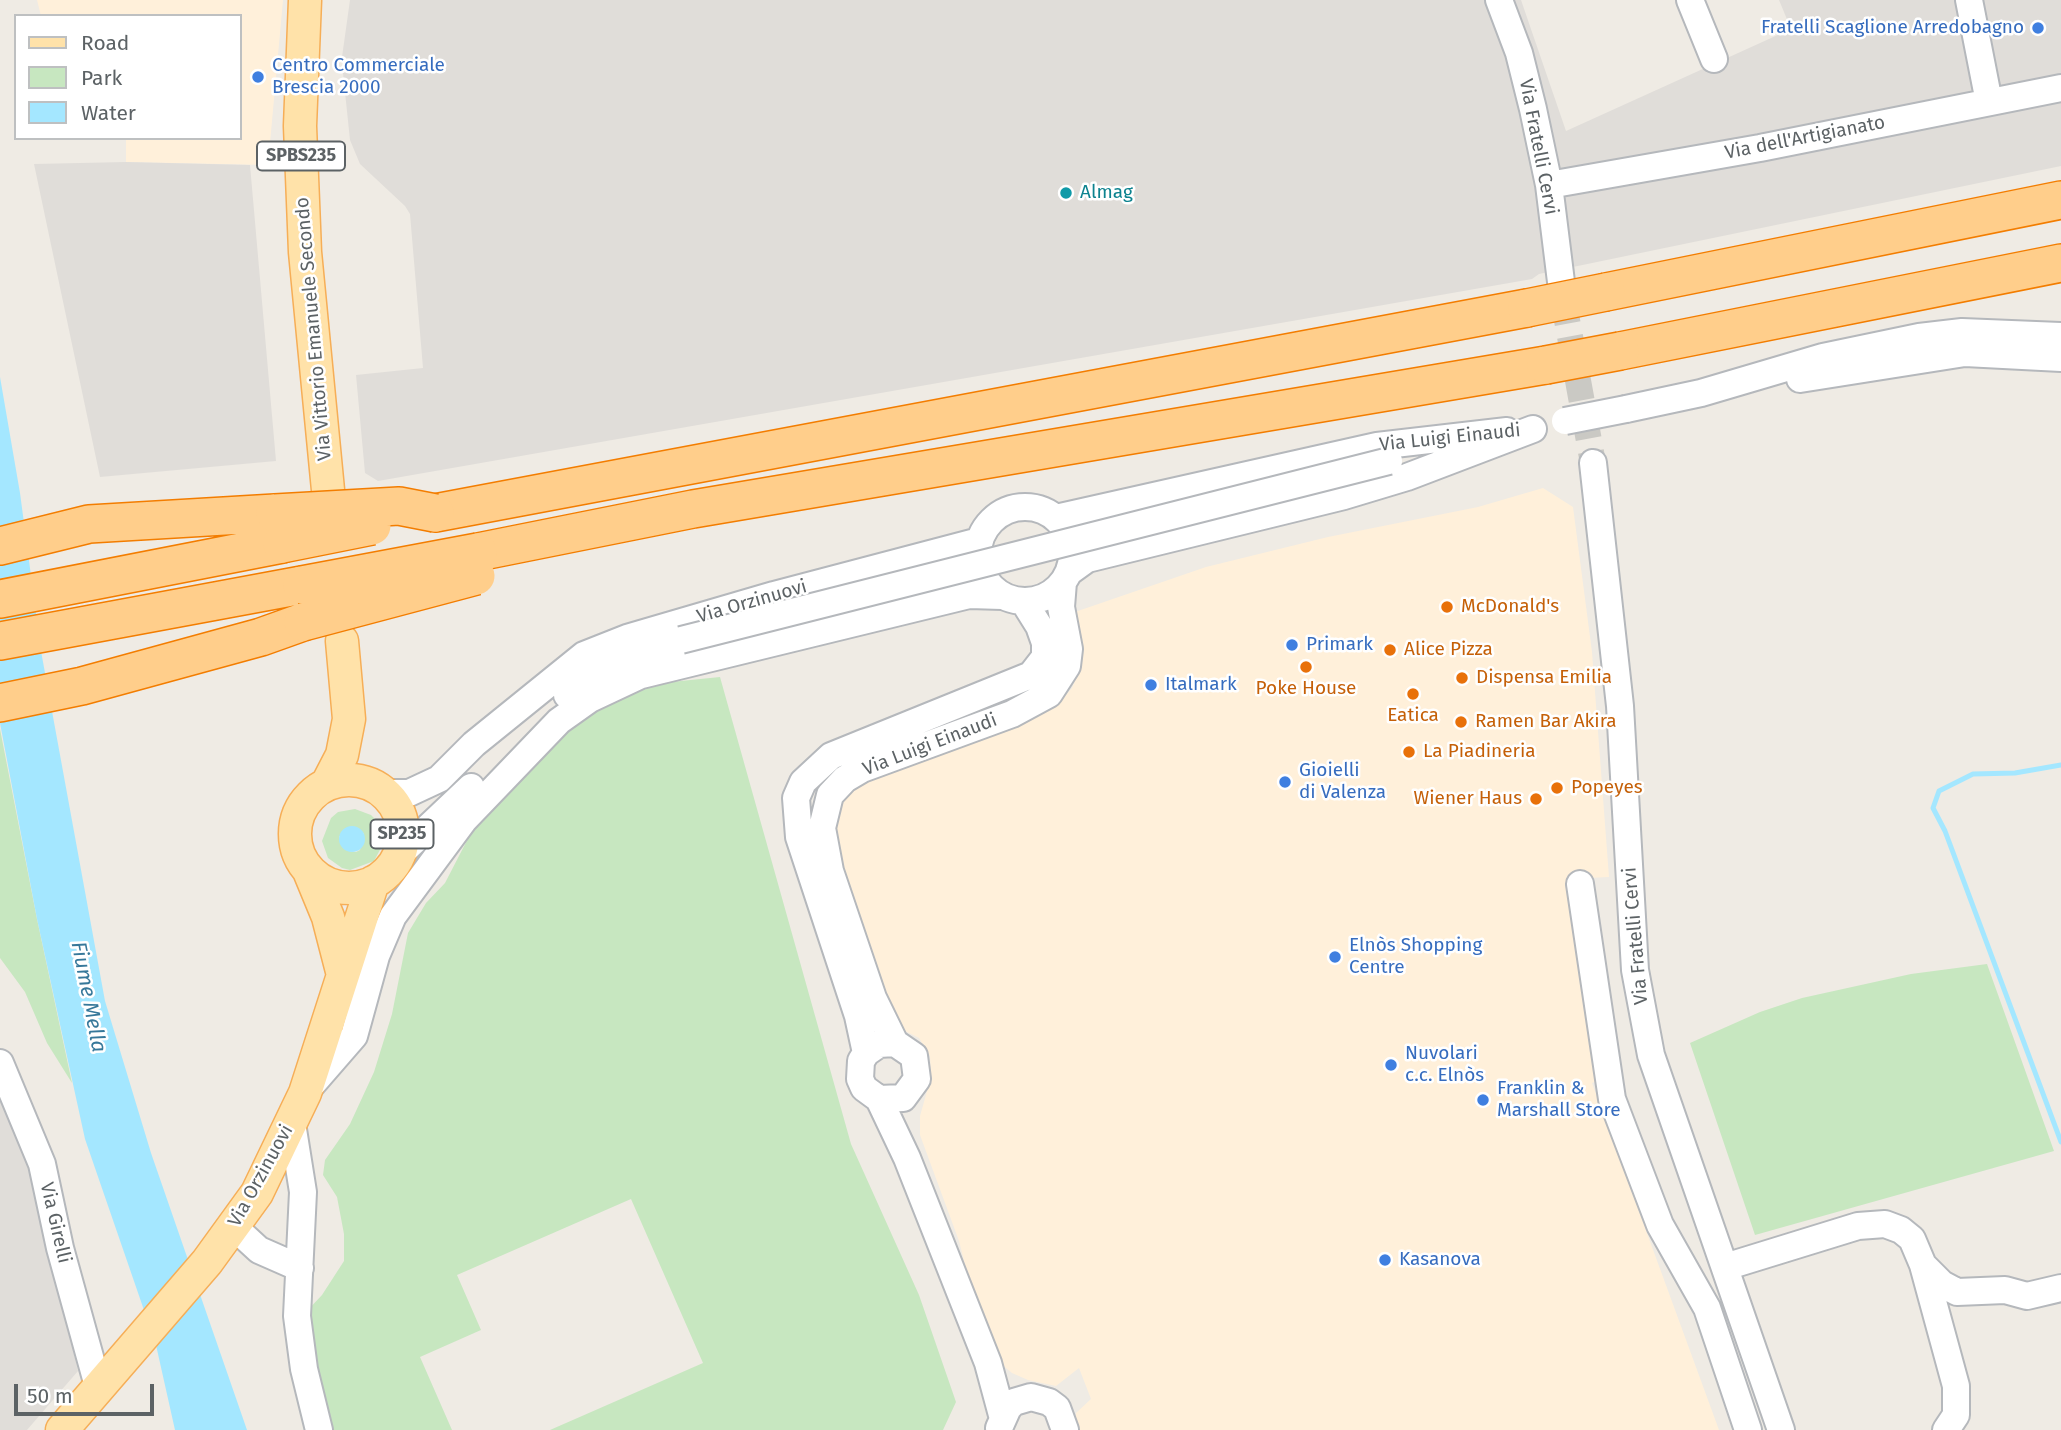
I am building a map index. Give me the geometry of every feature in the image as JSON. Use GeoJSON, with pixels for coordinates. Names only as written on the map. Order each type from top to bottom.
{"type":"FeatureCollection","features":[{"type":"Feature","properties":{"kind":"highway"},"geometry":{"type":"LineString","coordinates":[[0,546],[89,524],[278,528],[435,513],[1527,308],[2061,200]]}},
{"type":"Feature","properties":{"kind":"highway"},"geometry":{"type":"LineString","coordinates":[[0,703],[82,686],[261,637],[542,541],[693,509],[1546,366],[2061,263]]}},
{"type":"Feature","properties":{"kind":"highway"},"geometry":{"type":"LineString","coordinates":[[10,596],[100,579],[278,528]]}},
{"type":"Feature","properties":{"kind":"highway"},"geometry":{"type":"LineString","coordinates":[[14,638],[302,585],[477,564]]}},
{"type":"Feature","properties":{"kind":"main road","name":"Via Vittorio Emanuele Secondo"},"geometry":{"type":"LineString","coordinates":[[305,0],[300,126],[305,252],[328,490]]}},
{"type":"Feature","properties":{"kind":"main road"},"geometry":{"type":"LineString","coordinates":[[327,784],[342,755],[349,719],[342,642]]}},
{"type":"Feature","properties":{"kind":"main road"},"geometry":{"type":"LineString","coordinates":[[349,719],[379,789]]}},
{"type":"Feature","properties":{"kind":"main road"},"geometry":{"type":"LineString","coordinates":[[343,975],[328,917],[309,871],[298,853],[294,833],[298,814],[310,795],[327,784],[346,779],[379,789]]}},
{"type":"Feature","properties":{"kind":"main road","name":"SP235"},"geometry":{"type":"LineString","coordinates":[[373,881],[387,872],[397,857],[402,828],[400,814],[379,789]]}},
{"type":"Feature","properties":{"kind":"main road"},"geometry":{"type":"LineString","coordinates":[[309,871],[326,883],[345,888],[373,881]]}},
{"type":"Feature","properties":{"kind":"main road","name":"Via Orzinuovi"},"geometry":{"type":"LineString","coordinates":[[75,1425],[98,1387],[207,1262],[257,1193],[270,1161],[305,1093],[373,881]]}},
{"type":"Feature","properties":{"kind":"street","name":"Via Fratelli Cervi"},"geometry":{"type":"LineString","coordinates":[[1499,0],[1519,53],[1549,185],[1563,298]]}},
{"type":"Feature","properties":{"kind":"street"},"geometry":{"type":"LineString","coordinates":[[1690,0],[1714,59]]}},
{"type":"Feature","properties":{"kind":"street"},"geometry":{"type":"LineString","coordinates":[[1969,0],[1989,102]]}},
{"type":"Feature","properties":{"kind":"street","name":"Via dell'Artigianato"},"geometry":{"type":"LineString","coordinates":[[1549,185],[1760,148],[2061,88]]}},
{"type":"Feature","properties":{"kind":"street"},"geometry":{"type":"LineString","coordinates":[[1701,393],[1823,358],[1919,337],[1962,332],[2061,336]]}},
{"type":"Feature","properties":{"kind":"street"},"geometry":{"type":"LineString","coordinates":[[397,857],[453,808],[513,740],[572,692],[608,669],[681,640],[1389,461],[1701,393],[1938,356],[2001,354],[2061,358]]}},
{"type":"Feature","properties":{"kind":"street","name":"Via Luigi Einaudi"},"geometry":{"type":"LineString","coordinates":[[907,1158],[909,1093],[917,1079],[917,1063],[909,1050],[895,1042],[873,998],[830,871],[822,828],[830,794],[845,779],[862,769],[1012,714],[1049,694],[1060,680],[1068,657],[1061,607],[1071,542],[1056,518],[1377,446],[1444,436],[1533,429]]}},
{"type":"Feature","properties":{"kind":"street","name":"Via Luigi Einaudi"},"geometry":{"type":"LineString","coordinates":[[572,692],[969,595],[1013,599],[1046,597],[1087,559],[1344,496],[1407,477],[1533,429]]}},
{"type":"Feature","properties":{"kind":"street","name":"Via Fratelli Cervi"},"geometry":{"type":"LineString","coordinates":[[1593,463],[1620,706],[1635,970],[1651,1055],[1781,1430]]}},
{"type":"Feature","properties":{"kind":"street"},"geometry":{"type":"LineString","coordinates":[[979,541],[986,527],[997,515],[1012,508],[1028,506],[1056,518]]}},
{"type":"Feature","properties":{"kind":"street","name":"Via Luigi Einaudi"},"geometry":{"type":"LineString","coordinates":[[979,541],[977,557],[980,573],[989,586],[1013,599],[1039,625],[1045,643],[1045,657],[1031,675],[831,755],[803,782],[796,798],[799,837],[858,1016],[866,1053],[861,1061],[860,1080],[870,1095],[879,1099],[907,1158],[988,1363],[1001,1423]]}},
{"type":"Feature","properties":{"kind":"street","name":"Via Orzinuovi"},"geometry":{"type":"LineString","coordinates":[[379,789],[409,793],[439,779],[474,744],[584,655],[627,638],[979,541]]}},
{"type":"Feature","properties":{"kind":"street","name":"Via Orzinuovi"},"geometry":{"type":"LineString","coordinates":[[540,691],[608,669]]}},
{"type":"Feature","properties":{"kind":"street","name":"Via Luigi Einaudi"},"geometry":{"type":"LineString","coordinates":[[305,1093],[354,1036],[376,956],[393,916],[464,820],[558,721],[590,699],[641,675]]}},
{"type":"Feature","properties":{"kind":"street"},"geometry":{"type":"LineString","coordinates":[[1580,884],[1612,1099],[1660,1225],[1707,1308],[1748,1430]]}},
{"type":"Feature","properties":{"kind":"street"},"geometry":{"type":"LineString","coordinates":[[866,1053],[879,1044],[895,1042]]}},
{"type":"Feature","properties":{"kind":"street","name":"Via Girelli"},"geometry":{"type":"LineString","coordinates":[[0,1063],[42,1164],[60,1248],[98,1387]]}},
{"type":"Feature","properties":{"kind":"street"},"geometry":{"type":"LineString","coordinates":[[879,1099],[895,1100],[909,1093]]}},
{"type":"Feature","properties":{"kind":"street"},"geometry":{"type":"LineString","coordinates":[[292,1122],[303,1192],[299,1329],[304,1369],[319,1430]]}},
{"type":"Feature","properties":{"kind":"street"},"geometry":{"type":"LineString","coordinates":[[1725,1267],[1867,1224],[1885,1224],[1901,1230],[1912,1239],[1923,1265],[1956,1385],[1955,1415],[1946,1430]]}},
{"type":"Feature","properties":{"kind":"street"},"geometry":{"type":"LineString","coordinates":[[234,1227],[259,1250],[300,1268]]}},
{"type":"Feature","properties":{"kind":"street"},"geometry":{"type":"LineString","coordinates":[[1923,1265],[1942,1284],[1956,1292],[2005,1290],[2027,1296],[2061,1288]]}},
{"type":"Feature","properties":{"kind":"street"},"geometry":{"type":"LineString","coordinates":[[988,1363],[1031,1397],[1049,1402],[1057,1408],[1065,1430]]}},
{"type":"Feature","properties":{"kind":"street"},"geometry":{"type":"LineString","coordinates":[[1001,1423],[1014,1402],[1031,1397]]}},
{"type":"Feature","properties":{"kind":"shaded area","name":"Centro Commerciale Brescia 2000"},"geometry":{"type":"Polygon","coordinates":[[[37,0],[283,0],[268,165],[126,162],[126,140],[242,140],[242,14],[40,14],[37,0]]]}},
{"type":"Feature","properties":{"kind":"shaded area"},"geometry":{"type":"Polygon","coordinates":[[[350,0],[1521,0],[1566,131],[1791,29],[1779,0],[2061,0],[2061,166],[1539,274],[1532,279],[378,481],[365,473],[356,375],[423,368],[410,214],[405,206],[360,164],[350,140],[343,73],[348,72],[350,59],[342,57],[350,0]]]}},
{"type":"Feature","properties":{"kind":"shaded area"},"geometry":{"type":"Polygon","coordinates":[[[126,162],[250,165],[276,461],[100,477],[34,164],[126,162]]]}},
{"type":"Feature","properties":{"kind":"shaded area","name":"Elnòs Shopping Centre"},"geometry":{"type":"Polygon","coordinates":[[[1543,488],[1573,507],[1592,652],[1609,877],[1589,878],[1602,1079],[1592,1083],[1719,1430],[1076,1430],[1076,1413],[1091,1399],[1079,1368],[1056,1386],[1028,1380],[1012,1373],[1000,1363],[975,1305],[959,1241],[920,1135],[920,1116],[931,1077],[930,1056],[919,1038],[899,1028],[891,1019],[835,864],[833,822],[844,792],[857,782],[1042,714],[1060,702],[1072,688],[1078,674],[1079,650],[1072,613],[1206,567],[1328,537],[1478,507],[1543,488]]]}},
{"type":"Feature","properties":{"kind":"shaded area"},"geometry":{"type":"Polygon","coordinates":[[[0,1093],[30,1163],[78,1371],[27,1430],[0,1430],[0,1093]]]}},
{"type":"Feature","properties":{"kind":"green space"},"geometry":{"type":"Polygon","coordinates":[[[720,677],[851,1144],[919,1295],[956,1402],[943,1430],[550,1430],[703,1363],[631,1199],[457,1275],[481,1330],[420,1357],[452,1430],[333,1430],[305,1313],[322,1295],[344,1261],[344,1234],[337,1197],[323,1175],[325,1160],[350,1124],[374,1072],[392,1014],[408,933],[426,903],[445,883],[476,823],[554,741],[625,692],[671,682],[720,677]]]}},
{"type":"Feature","properties":{"kind":"green space"},"geometry":{"type":"Polygon","coordinates":[[[0,729],[72,1083],[47,1043],[25,992],[0,958],[0,729]]]}},
{"type":"Feature","properties":{"kind":"green space"},"geometry":{"type":"Polygon","coordinates":[[[355,809],[371,815],[377,821],[382,846],[374,861],[350,870],[328,858],[322,841],[331,818],[338,812],[355,809]],[[347,828],[339,837],[351,852],[360,850],[364,834],[358,828],[347,828]]]}},
{"type":"Feature","properties":{"kind":"green space"},"geometry":{"type":"Polygon","coordinates":[[[1987,964],[2054,1151],[1755,1235],[1690,1043],[1760,1012],[1802,998],[1911,974],[1987,964]]]}},
{"type":"Feature","properties":{"kind":"water","name":"Fiume Mella"},"geometry":{"type":"Polygon","coordinates":[[[0,377],[20,493],[41,651],[105,1001],[151,1153],[247,1430],[175,1430],[156,1345],[85,1139],[37,919],[0,723],[0,377]]]}},
{"type":"Feature","properties":{"kind":"water"},"geometry":{"type":"Polygon","coordinates":[[[352,826],[361,830],[365,839],[361,848],[352,852],[343,848],[339,839],[343,830],[352,826]]]}},
{"type":"Feature","properties":{"kind":"waterway"},"geometry":{"type":"LineString","coordinates":[[2061,765],[2015,773],[1973,774],[1939,791],[1933,808],[1945,831],[2061,1142]]}},
{"type":"Feature","properties":{"kind":"tunnel"},"geometry":{"type":"LineString","coordinates":[[1563,298],[1593,463]]}},
{"type":"Feature","properties":{"kind":"place","name":"Fratelli Scaglione Arredobagno"},"geometry":{"type":"Point","coordinates":[2038,28]}},
{"type":"Feature","properties":{"kind":"place","name":"Centro Commerciale Brescia 2000"},"geometry":{"type":"Point","coordinates":[258,77]}},
{"type":"Feature","properties":{"kind":"place","name":"Almag"},"geometry":{"type":"Point","coordinates":[1066,193]}},
{"type":"Feature","properties":{"kind":"place","name":"McDonald's"},"geometry":{"type":"Point","coordinates":[1447,607]}},
{"type":"Feature","properties":{"kind":"place","name":"Primark"},"geometry":{"type":"Point","coordinates":[1292,645]}},
{"type":"Feature","properties":{"kind":"place","name":"Alice Pizza"},"geometry":{"type":"Point","coordinates":[1390,650]}},
{"type":"Feature","properties":{"kind":"place","name":"Poke House"},"geometry":{"type":"Point","coordinates":[1306,667]}},
{"type":"Feature","properties":{"kind":"place","name":"Dispensa Emilia"},"geometry":{"type":"Point","coordinates":[1462,678]}},
{"type":"Feature","properties":{"kind":"place","name":"Italmark"},"geometry":{"type":"Point","coordinates":[1151,685]}},
{"type":"Feature","properties":{"kind":"place","name":"Eatica"},"geometry":{"type":"Point","coordinates":[1413,694]}},
{"type":"Feature","properties":{"kind":"place","name":"Ramen Bar Akira"},"geometry":{"type":"Point","coordinates":[1461,722]}},
{"type":"Feature","properties":{"kind":"place","name":"La Piadineria"},"geometry":{"type":"Point","coordinates":[1409,752]}},
{"type":"Feature","properties":{"kind":"place","name":"Gioielli di Valenza"},"geometry":{"type":"Point","coordinates":[1285,782]}},
{"type":"Feature","properties":{"kind":"place","name":"Popeyes"},"geometry":{"type":"Point","coordinates":[1557,788]}},
{"type":"Feature","properties":{"kind":"place","name":"Wiener Haus"},"geometry":{"type":"Point","coordinates":[1536,799]}},
{"type":"Feature","properties":{"kind":"place","name":"Elnòs Shopping Centre"},"geometry":{"type":"Point","coordinates":[1335,957]}},
{"type":"Feature","properties":{"kind":"place","name":"Nuvolari c.c. Elnòs"},"geometry":{"type":"Point","coordinates":[1391,1065]}},
{"type":"Feature","properties":{"kind":"place","name":"Franklin & Marshall Store"},"geometry":{"type":"Point","coordinates":[1483,1100]}},
{"type":"Feature","properties":{"kind":"place","name":"Kasanova"},"geometry":{"type":"Point","coordinates":[1385,1260]}}]}
